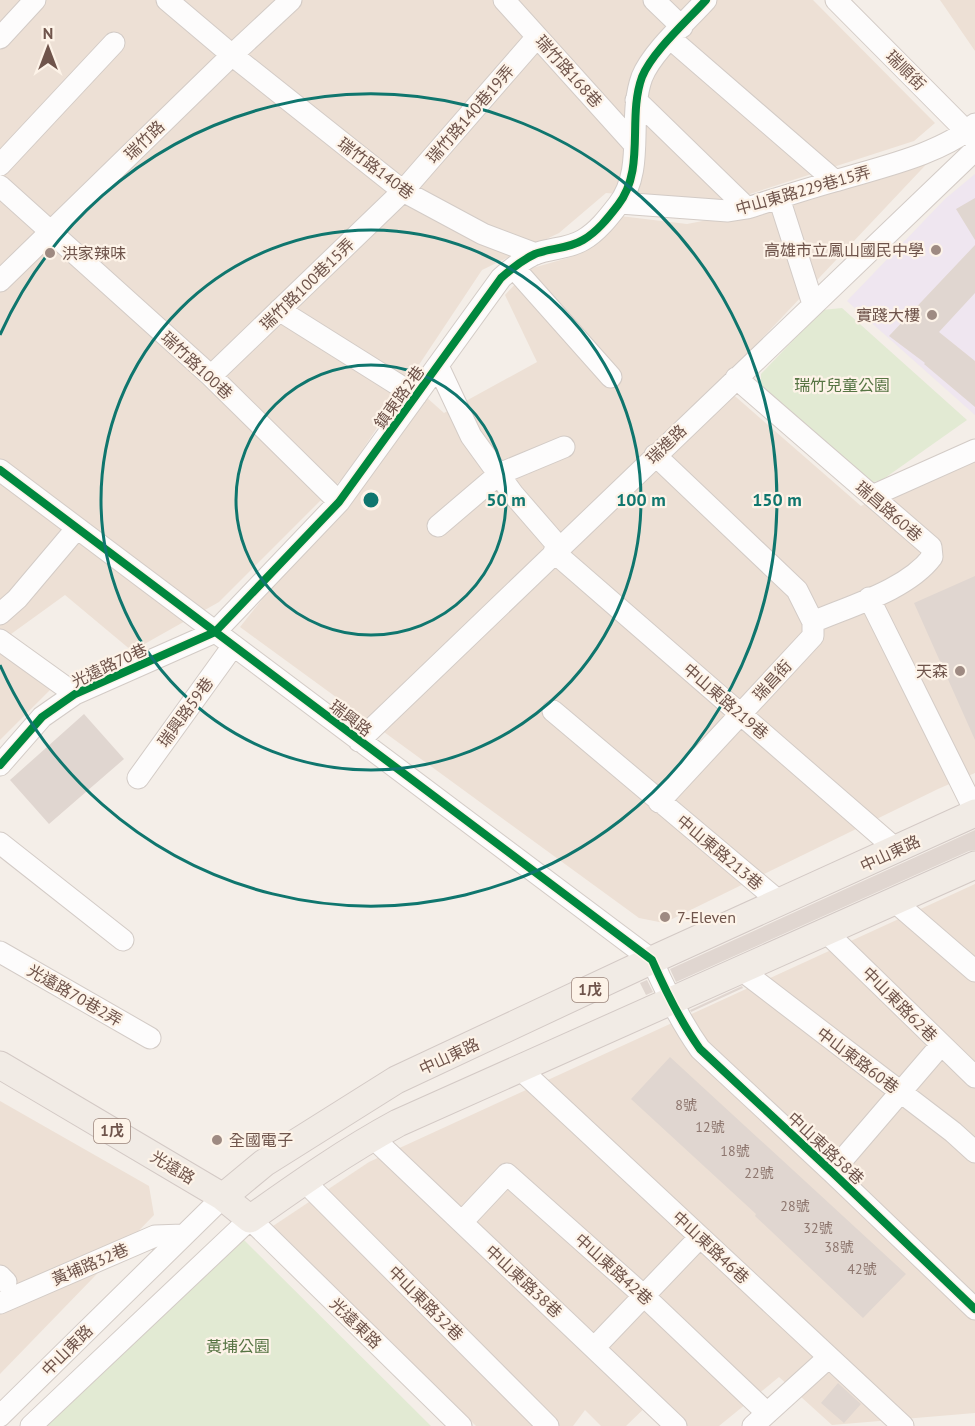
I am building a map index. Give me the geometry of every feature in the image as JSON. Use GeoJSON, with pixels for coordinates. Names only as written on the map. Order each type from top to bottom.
{"type":"FeatureCollection","features":[{"type":"Feature","properties":{"kind":"main road","name":"中山東路"},"geometry":{"type":"LineString","coordinates":[[223,1197],[264,1162],[396,1080],[975,812]]}},
{"type":"Feature","properties":{"kind":"main road","name":"中山東路"},"geometry":{"type":"LineString","coordinates":[[250,1219],[304,1181],[398,1123],[975,865]]}},
{"type":"Feature","properties":{"kind":"main road","name":"光遠路"},"geometry":{"type":"LineString","coordinates":[[0,1065],[223,1197],[250,1219]]}},
{"type":"Feature","properties":{"kind":"street"},"geometry":{"type":"LineString","coordinates":[[0,38],[35,0]]}},
{"type":"Feature","properties":{"kind":"street","name":"瑞竹路140巷"},"geometry":{"type":"LineString","coordinates":[[167,0],[232,55],[403,191],[483,234],[536,254]]}},
{"type":"Feature","properties":{"kind":"street","name":"瑞竹路"},"geometry":{"type":"LineString","coordinates":[[0,281],[291,0]]}},
{"type":"Feature","properties":{"kind":"street","name":"瑞竹路168巷"},"geometry":{"type":"LineString","coordinates":[[504,0],[633,143]]}},
{"type":"Feature","properties":{"kind":"street"},"geometry":{"type":"LineString","coordinates":[[654,0],[676,33],[835,181]]}},
{"type":"Feature","properties":{"kind":"street","name":"鎮東路2巷"},"geometry":{"type":"LineString","coordinates":[[215,632],[339,502],[501,278],[536,254],[561,249],[582,241],[598,228],[620,203],[631,180],[634,166],[636,100],[642,77],[651,60],[706,0]]}},
{"type":"Feature","properties":{"kind":"street","name":"瑞順街"},"geometry":{"type":"LineString","coordinates":[[836,0],[973,136]]}},
{"type":"Feature","properties":{"kind":"street","name":"瑞竹路140巷19弄"},"geometry":{"type":"LineString","coordinates":[[403,191],[537,37]]}},
{"type":"Feature","properties":{"kind":"street"},"geometry":{"type":"LineString","coordinates":[[0,165],[114,43]]}},
{"type":"Feature","properties":{"kind":"street"},"geometry":{"type":"LineString","coordinates":[[636,100],[747,208]]}},
{"type":"Feature","properties":{"kind":"street","name":"中山東路229巷15弄"},"geometry":{"type":"LineString","coordinates":[[620,203],[728,211],[747,208],[895,164],[973,136]]}},
{"type":"Feature","properties":{"kind":"street","name":"瑞進路"},"geometry":{"type":"LineString","coordinates":[[359,741],[813,304],[973,136]]}},
{"type":"Feature","properties":{"kind":"street","name":"瑞竹路100巷"},"geometry":{"type":"LineString","coordinates":[[0,186],[211,376],[339,502]]}},
{"type":"Feature","properties":{"kind":"street","name":"瑞竹路100巷15弄"},"geometry":{"type":"LineString","coordinates":[[211,376],[403,191]]}},
{"type":"Feature","properties":{"kind":"street"},"geometry":{"type":"LineString","coordinates":[[779,198],[813,304]]}},
{"type":"Feature","properties":{"kind":"street"},"geometry":{"type":"LineString","coordinates":[[514,267],[611,377]]}},
{"type":"Feature","properties":{"kind":"street"},"geometry":{"type":"LineString","coordinates":[[279,310],[416,396]]}},
{"type":"Feature","properties":{"kind":"street","name":"中山東路219巷"},"geometry":{"type":"LineString","coordinates":[[438,366],[471,436],[556,550],[897,850]]}},
{"type":"Feature","properties":{"kind":"street","name":"瑞昌路60巷"},"geometry":{"type":"LineString","coordinates":[[736,378],[931,547],[932,557],[927,563],[897,586],[813,622]]}},
{"type":"Feature","properties":{"kind":"street"},"geometry":{"type":"LineString","coordinates":[[438,526],[499,474],[564,447]]}},
{"type":"Feature","properties":{"kind":"street"},"geometry":{"type":"LineString","coordinates":[[872,496],[975,450]]}},
{"type":"Feature","properties":{"kind":"street"},"geometry":{"type":"LineString","coordinates":[[655,455],[797,590],[813,622]]}},
{"type":"Feature","properties":{"kind":"street","name":"瑞興路"},"geometry":{"type":"LineString","coordinates":[[0,470],[652,960]]}},
{"type":"Feature","properties":{"kind":"street"},"geometry":{"type":"LineString","coordinates":[[0,614],[16,599],[76,528]]}},
{"type":"Feature","properties":{"kind":"street"},"geometry":{"type":"LineString","coordinates":[[869,598],[975,812]]}},
{"type":"Feature","properties":{"kind":"street","name":"瑞昌街"},"geometry":{"type":"LineString","coordinates":[[659,802],[813,636],[813,622]]}},
{"type":"Feature","properties":{"kind":"street","name":"光遠路70巷"},"geometry":{"type":"LineString","coordinates":[[0,765],[42,717],[75,694],[215,632]]}},
{"type":"Feature","properties":{"kind":"street"},"geometry":{"type":"LineString","coordinates":[[0,640],[75,694]]}},
{"type":"Feature","properties":{"kind":"street","name":"瑞興路59巷"},"geometry":{"type":"LineString","coordinates":[[138,778],[233,646]]}},
{"type":"Feature","properties":{"kind":"street"},"geometry":{"type":"LineString","coordinates":[[553,711],[659,802]]}},
{"type":"Feature","properties":{"kind":"street","name":"中山東路213巷"},"geometry":{"type":"LineString","coordinates":[[659,802],[781,903]]}},
{"type":"Feature","properties":{"kind":"street"},"geometry":{"type":"LineString","coordinates":[[0,843],[123,940]]}},
{"type":"Feature","properties":{"kind":"street"},"geometry":{"type":"LineString","coordinates":[[894,900],[975,971]]}},
{"type":"Feature","properties":{"kind":"street","name":"中山東路62巷"},"geometry":{"type":"LineString","coordinates":[[825,931],[975,1077]]}},
{"type":"Feature","properties":{"kind":"street","name":"光遠路70巷2弄"},"geometry":{"type":"LineString","coordinates":[[0,952],[150,1038]]}},
{"type":"Feature","properties":{"kind":"street"},"geometry":{"type":"LineString","coordinates":[[652,960],[669,1000]]}},
{"type":"Feature","properties":{"kind":"street","name":"中山東路60巷"},"geometry":{"type":"LineString","coordinates":[[740,969],[953,1132],[975,1152]]}},
{"type":"Feature","properties":{"kind":"street","name":"中山東路58巷"},"geometry":{"type":"LineString","coordinates":[[669,1000],[699,1049],[975,1309]]}},
{"type":"Feature","properties":{"kind":"street"},"geometry":{"type":"LineString","coordinates":[[832,1172],[940,1045]]}},
{"type":"Feature","properties":{"kind":"street","name":"中山東路46巷"},"geometry":{"type":"LineString","coordinates":[[519,1068],[903,1426]]}},
{"type":"Feature","properties":{"kind":"street","name":"中山東路38巷"},"geometry":{"type":"LineString","coordinates":[[372,1137],[676,1426]]}},
{"type":"Feature","properties":{"kind":"street","name":"中山東路42巷"},"geometry":{"type":"LineString","coordinates":[[462,1222],[507,1174],[644,1296],[760,1420]]}},
{"type":"Feature","properties":{"kind":"street","name":"中山東路32巷"},"geometry":{"type":"LineString","coordinates":[[304,1181],[548,1426]]}},
{"type":"Feature","properties":{"kind":"street","name":"中山東路"},"geometry":{"type":"LineString","coordinates":[[0,1416],[223,1197]]}},
{"type":"Feature","properties":{"kind":"street","name":"中山東路"},"geometry":{"type":"LineString","coordinates":[[31,1426],[250,1219]]}},
{"type":"Feature","properties":{"kind":"street","name":"光遠東路"},"geometry":{"type":"LineString","coordinates":[[250,1219],[461,1426]]}},
{"type":"Feature","properties":{"kind":"street","name":"黃埔路32巷"},"geometry":{"type":"LineString","coordinates":[[0,1303],[155,1236],[183,1235]]}},
{"type":"Feature","properties":{"kind":"street"},"geometry":{"type":"LineString","coordinates":[[594,1348],[700,1237]]}},
{"type":"Feature","properties":{"kind":"street"},"geometry":{"type":"LineString","coordinates":[[760,1420],[829,1357]]}},
{"type":"Feature","properties":{"kind":"shaded area"},"geometry":{"type":"Polygon","coordinates":[[[0,0],[813,0],[935,123],[914,141],[725,202],[606,193],[559,233],[482,270],[345,476],[219,602],[132,651],[65,595],[0,642],[0,0]]]}},
{"type":"Feature","properties":{"kind":"shaded area"},"geometry":{"type":"Polygon","coordinates":[[[940,0],[975,0],[975,51],[940,0]]]}},
{"type":"Feature","properties":{"kind":"shaded area"},"geometry":{"type":"Polygon","coordinates":[[[936,154],[720,383],[861,506],[975,453],[975,773],[664,923],[639,918],[240,627],[425,396],[444,413],[537,362],[505,295],[529,269],[571,257],[620,216],[687,224],[811,200],[936,154]]]}},
{"type":"Feature","properties":{"kind":"shaded area","name":"高雄市立鳳山國民中學"},"geometry":{"type":"Polygon","coordinates":[[[975,174],[975,415],[847,301],[945,199],[975,174]]]}},
{"type":"Feature","properties":{"kind":"shaded area"},"geometry":{"type":"Polygon","coordinates":[[[0,648],[51,689],[0,740],[0,648]]]}},
{"type":"Feature","properties":{"kind":"shaded area"},"geometry":{"type":"Polygon","coordinates":[[[975,884],[975,1413],[832,1425],[779,1377],[719,1426],[687,1426],[656,1397],[626,1426],[601,1426],[585,1410],[573,1426],[476,1426],[273,1226],[369,1162],[975,884]]]}},
{"type":"Feature","properties":{"kind":"shaded area"},"geometry":{"type":"Polygon","coordinates":[[[0,1101],[149,1186],[154,1215],[0,1374],[0,1101]]]}},
{"type":"Feature","properties":{"kind":"green space","name":"瑞竹兒童公園"},"geometry":{"type":"Polygon","coordinates":[[[842,308],[967,420],[882,480],[869,483],[761,390],[761,374],[822,310],[842,308]]]}},
{"type":"Feature","properties":{"kind":"green space","name":"黃埔公園"},"geometry":{"type":"Polygon","coordinates":[[[240,1236],[431,1426],[34,1426],[240,1236]]]}},
{"type":"Feature","properties":{"kind":"building"},"geometry":{"type":"Polygon","coordinates":[[[975,198],[975,240],[956,209],[975,198]]]}},
{"type":"Feature","properties":{"kind":"building","name":"實踐大樓"},"geometry":{"type":"Polygon","coordinates":[[[975,245],[975,293],[939,332],[975,361],[975,407],[925,363],[889,336],[975,245]]]}},
{"type":"Feature","properties":{"kind":"building","name":"天森"},"geometry":{"type":"Polygon","coordinates":[[[975,576],[975,740],[914,603],[975,576]]]}},
{"type":"Feature","properties":{"kind":"building"},"geometry":{"type":"Polygon","coordinates":[[[84,714],[124,759],[49,824],[10,780],[84,714]]]}},
{"type":"Feature","properties":{"kind":"building"},"geometry":{"type":"Polygon","coordinates":[[[975,830],[975,850],[676,982],[670,969],[975,830]]]}},
{"type":"Feature","properties":{"kind":"building"},"geometry":{"type":"Polygon","coordinates":[[[647,980],[653,992],[646,995],[640,983],[647,980]]]}},
{"type":"Feature","properties":{"kind":"building"},"geometry":{"type":"Polygon","coordinates":[[[742,986],[743,988],[691,1012],[690,1010],[742,986]]]}},
{"type":"Feature","properties":{"kind":"building"},"geometry":{"type":"Polygon","coordinates":[[[670,1057],[906,1274],[863,1318],[755,1216],[756,1214],[631,1099],[670,1057]]]}},
{"type":"Feature","properties":{"kind":"building"},"geometry":{"type":"Polygon","coordinates":[[[838,1383],[861,1404],[844,1423],[821,1403],[838,1383]]]}},
{"type":"Feature","properties":{"kind":"cycle path"},"geometry":{"type":"LineString","coordinates":[[0,765],[42,717],[75,694],[215,632],[339,502],[501,278],[530,256],[577,243],[588,237],[602,224],[618,205],[631,176],[636,109],[642,77],[662,47],[706,0]]}},
{"type":"Feature","properties":{"kind":"cycle path"},"geometry":{"type":"LineString","coordinates":[[0,470],[652,960],[674,1006],[700,1049],[975,1309]]}},
{"type":"Feature","properties":{"kind":"place","name":"高雄市立鳳山國民中學"},"geometry":{"type":"Point","coordinates":[936,250]}},
{"type":"Feature","properties":{"kind":"place","name":"洪家辣味"},"geometry":{"type":"Point","coordinates":[50,253]}},
{"type":"Feature","properties":{"kind":"place","name":"實踐大樓"},"geometry":{"type":"Point","coordinates":[932,315]}},
{"type":"Feature","properties":{"kind":"place","name":"天森"},"geometry":{"type":"Point","coordinates":[960,671]}},
{"type":"Feature","properties":{"kind":"place","name":"7-Eleven"},"geometry":{"type":"Point","coordinates":[665,917]}},
{"type":"Feature","properties":{"kind":"place","name":"全國電子"},"geometry":{"type":"Point","coordinates":[217,1140]}}]}
